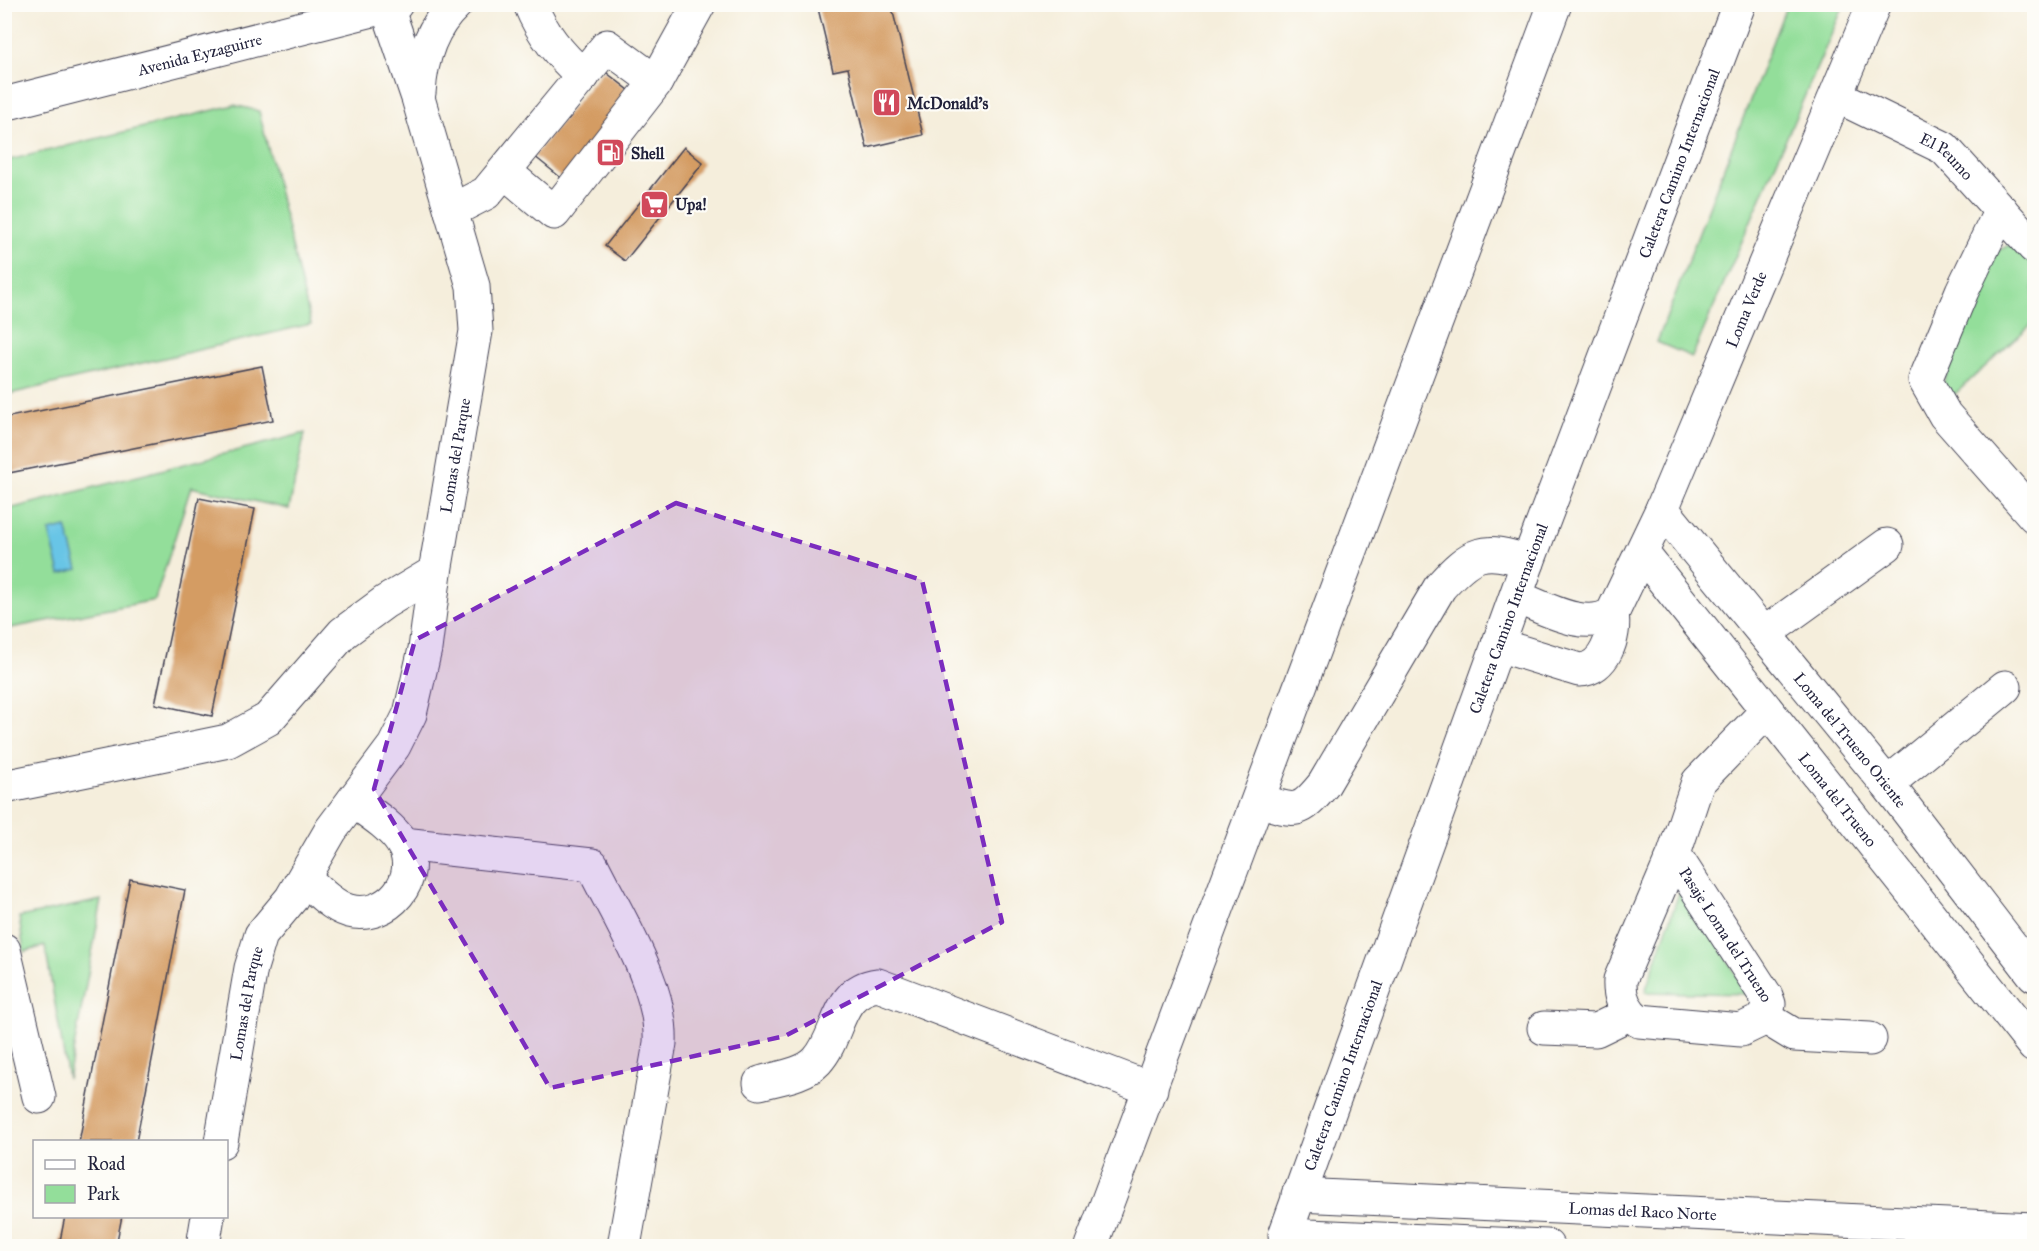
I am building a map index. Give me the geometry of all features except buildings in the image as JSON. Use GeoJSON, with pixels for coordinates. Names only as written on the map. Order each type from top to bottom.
{"type":"FeatureCollection","features":[{"type":"Feature","properties":{"kind":"street","name":"Lomas del Parque"},"geometry":{"type":"LineString","coordinates":[[418,98],[421,65],[433,34],[456,4]]}},
{"type":"Feature","properties":{"kind":"street"},"geometry":{"type":"LineString","coordinates":[[530,4],[537,22],[552,45],[584,76]]}},
{"type":"Feature","properties":{"kind":"street"},"geometry":{"type":"LineString","coordinates":[[505,172],[554,213],[656,82],[699,4]]}},
{"type":"Feature","properties":{"kind":"street"},"geometry":{"type":"LineString","coordinates":[[1091,1246],[1555,4]]}},
{"type":"Feature","properties":{"kind":"street","name":"Caletera Camino Internacional"},"geometry":{"type":"LineString","coordinates":[[1428,1241],[1285,1235],[1528,562],[1739,4]]}},
{"type":"Feature","properties":{"kind":"street","name":"Loma Verde"},"geometry":{"type":"LineString","coordinates":[[1498,645],[1579,670],[1587,670],[1594,666],[1604,654],[1613,629],[1612,614],[1662,509],[1874,4]]}},
{"type":"Feature","properties":{"kind":"street","name":"Lomas del Parque"},"geometry":{"type":"LineString","coordinates":[[221,1140],[256,951],[261,935],[305,878],[331,830],[394,746],[410,714],[423,660],[435,572],[476,331],[473,286],[390,5]]}},
{"type":"Feature","properties":{"kind":"street","name":"Avenida Eyzaguirre"},"geometry":{"type":"LineString","coordinates":[[4,104],[390,5]]}},
{"type":"Feature","properties":{"kind":"street"},"geometry":{"type":"LineString","coordinates":[[451,211],[486,193],[607,46],[656,82]]}},
{"type":"Feature","properties":{"kind":"street","name":"El Peumo"},"geometry":{"type":"LineString","coordinates":[[1837,96],[1944,148],[2034,247]]}},
{"type":"Feature","properties":{"kind":"street"},"geometry":{"type":"LineString","coordinates":[[2001,210],[1962,291],[1925,380],[1945,415],[2034,516]]}},
{"type":"Feature","properties":{"kind":"street","name":"Loma del Trueno Oriente"},"geometry":{"type":"LineString","coordinates":[[1662,509],[1887,784],[2034,975]]}},
{"type":"Feature","properties":{"kind":"street"},"geometry":{"type":"LineString","coordinates":[[1765,633],[1887,545]]}},
{"type":"Feature","properties":{"kind":"street"},"geometry":{"type":"LineString","coordinates":[[1259,800],[1288,810],[1307,805],[1324,784],[1440,587],[1459,565],[1483,553],[1501,552],[1528,562]]}},
{"type":"Feature","properties":{"kind":"street","name":"Loma del Trueno"},"geometry":{"type":"LineString","coordinates":[[1642,553],[2034,1046]]}},
{"type":"Feature","properties":{"kind":"street"},"geometry":{"type":"LineString","coordinates":[[4,787],[228,741],[268,719],[343,633],[385,602],[435,572]]}},
{"type":"Feature","properties":{"kind":"street"},"geometry":{"type":"LineString","coordinates":[[1516,597],[1579,620],[1603,620],[1612,614]]}},
{"type":"Feature","properties":{"kind":"street"},"geometry":{"type":"LineString","coordinates":[[1887,784],[2005,687]]}},
{"type":"Feature","properties":{"kind":"street","name":"Pasaje Loma del Trueno"},"geometry":{"type":"LineString","coordinates":[[1766,1018],[1741,1030],[1638,1021],[1629,1014],[1619,991],[1620,980],[1674,854],[1698,782],[1767,711]]}},
{"type":"Feature","properties":{"kind":"street"},"geometry":{"type":"LineString","coordinates":[[1809,763],[1828,751],[1843,730]]}},
{"type":"Feature","properties":{"kind":"street"},"geometry":{"type":"LineString","coordinates":[[305,878],[325,897],[347,910],[363,912],[378,910],[397,896],[407,875],[408,859],[403,844],[375,816],[353,801]]}},
{"type":"Feature","properties":{"kind":"street"},"geometry":{"type":"LineString","coordinates":[[403,844],[592,865],[645,972],[661,1027],[624,1246]]}},
{"type":"Feature","properties":{"kind":"street","name":"Pasaje Loma del Trueno"},"geometry":{"type":"LineString","coordinates":[[1674,854],[1766,996],[1768,1004],[1766,1018]]}},
{"type":"Feature","properties":{"kind":"street"},"geometry":{"type":"LineString","coordinates":[[4,950],[39,1097]]}},
{"type":"Feature","properties":{"kind":"street"},"geometry":{"type":"LineString","coordinates":[[760,1083],[803,1070],[817,1061],[848,1000],[858,992],[878,986],[1151,1089]]}},
{"type":"Feature","properties":{"kind":"street"},"geometry":{"type":"LineString","coordinates":[[1544,1028],[1596,1030],[1629,1014]]}},
{"type":"Feature","properties":{"kind":"street","name":"Pasaje Loma del Trueno"},"geometry":{"type":"LineString","coordinates":[[1766,1018],[1794,1035],[1870,1040]]}},
{"type":"Feature","properties":{"kind":"street","name":"Lomas del Raco Norte"},"geometry":{"type":"LineString","coordinates":[[1298,1195],[1987,1237],[2034,1229]]}},
{"type":"Feature","properties":{"kind":"street"},"geometry":{"type":"LineString","coordinates":[[1430,1202],[1428,1241],[1547,1246]]}},
{"type":"Feature","properties":{"kind":"street"},"geometry":{"type":"LineString","coordinates":[[203,1246],[208,1218]]}},
{"type":"Feature","properties":{"kind":"highlighted area"},"geometry":{"type":"Polygon","coordinates":[[[676,503],[922,580],[1002,922],[785,1036],[550,1088],[374,789],[415,640],[676,503]]]}},
{"type":"Feature","properties":{"kind":"green space"},"geometry":{"type":"Polygon","coordinates":[[[1787,4],[1844,5],[1692,357],[1657,342],[1787,4]]]}},
{"type":"Feature","properties":{"kind":"green space"},"geometry":{"type":"Polygon","coordinates":[[[234,105],[259,111],[311,324],[5,395],[5,161],[234,105]]]}},
{"type":"Feature","properties":{"kind":"green space"},"geometry":{"type":"Polygon","coordinates":[[[2013,243],[2034,267],[2034,322],[1945,403],[1939,394],[1995,252],[2013,243]]]}},
{"type":"Feature","properties":{"kind":"green space"},"geometry":{"type":"Polygon","coordinates":[[[305,433],[289,509],[191,487],[155,600],[5,629],[5,510],[305,433]]]}},
{"type":"Feature","properties":{"kind":"green space"},"geometry":{"type":"Polygon","coordinates":[[[1682,884],[1748,994],[1645,992],[1682,884]]]}},
{"type":"Feature","properties":{"kind":"green space"},"geometry":{"type":"Polygon","coordinates":[[[102,900],[68,1079],[45,946],[24,952],[19,917],[102,900]]]}},
{"type":"Feature","properties":{"kind":"water"},"geometry":{"type":"Polygon","coordinates":[[[66,527],[78,569],[60,574],[49,531],[66,527]]]}},
{"type":"Feature","properties":{"kind":"place","name":"McDonald's"},"geometry":{"type":"Point","coordinates":[886,103]}},
{"type":"Feature","properties":{"kind":"place","name":"Shell"},"geometry":{"type":"Point","coordinates":[610,153]}},
{"type":"Feature","properties":{"kind":"place","name":"Upa!"},"geometry":{"type":"Point","coordinates":[654,204]}}]}
